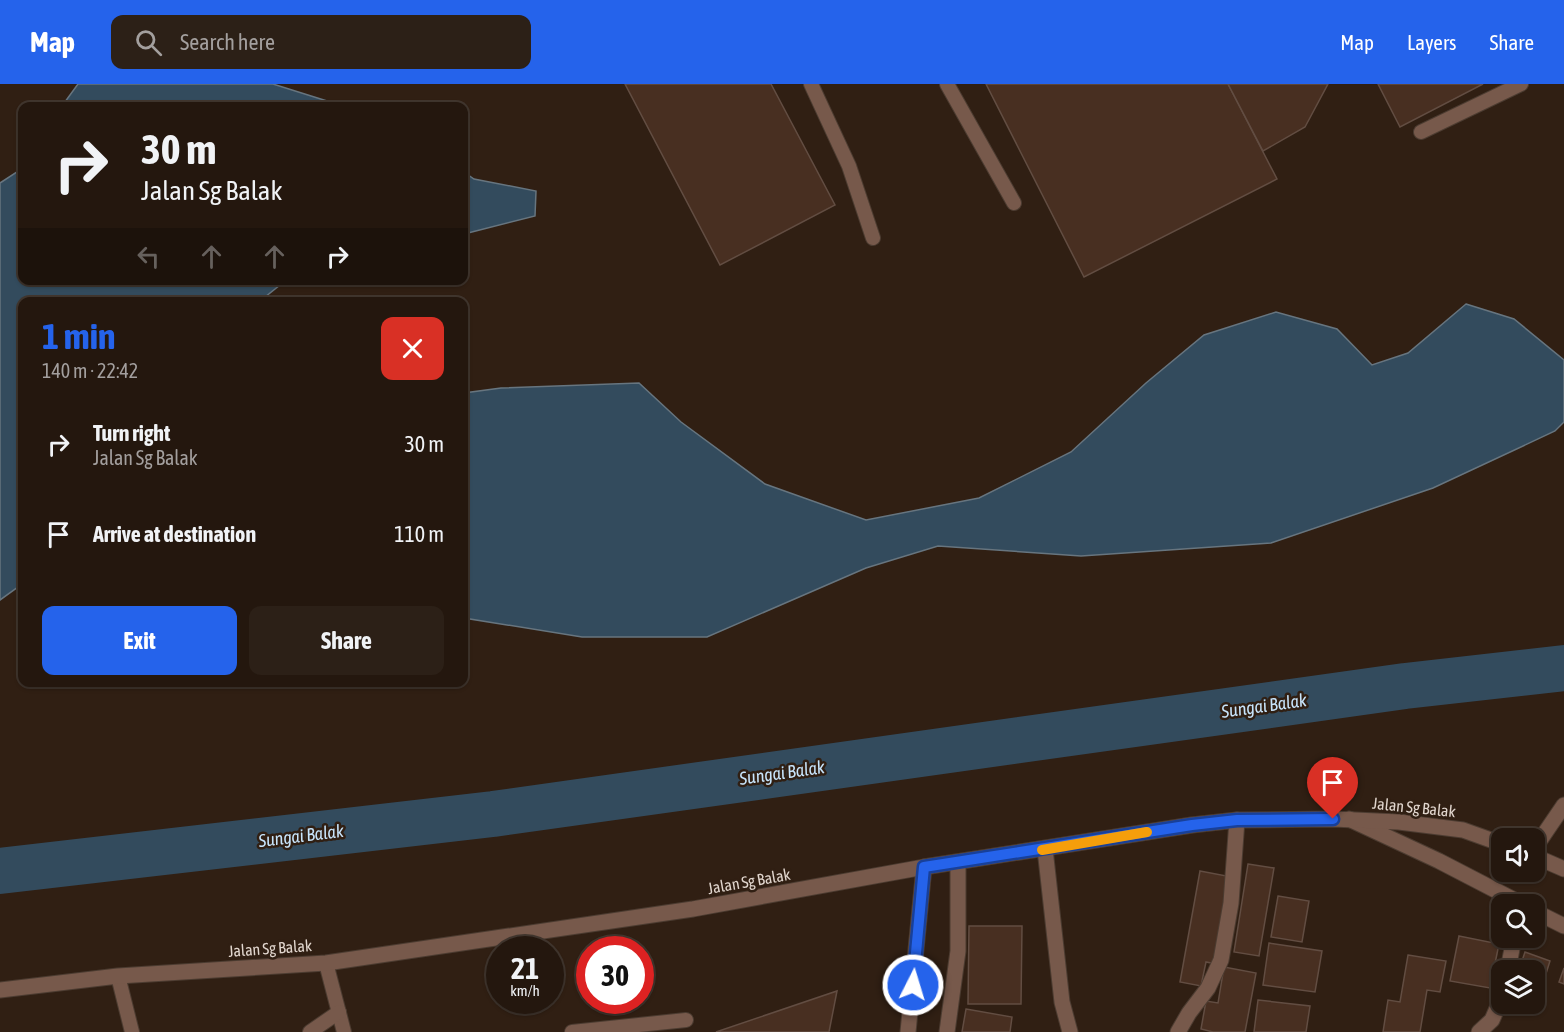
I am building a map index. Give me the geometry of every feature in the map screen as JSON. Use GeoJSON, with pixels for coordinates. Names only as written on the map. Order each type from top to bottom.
{"type":"FeatureCollection","features":[{"type":"Feature","properties":{"kind":"street"},"geometry":{"type":"LineString","coordinates":[[1545,833],[1564,805]]}},
{"type":"Feature","properties":{"kind":"street"},"geometry":{"type":"LineString","coordinates":[[1349,819],[1439,861],[1500,894]]}},
{"type":"Feature","properties":{"kind":"street","name":"Jalan Sg Balak"},"geometry":{"type":"LineString","coordinates":[[0,990],[118,976],[326,963],[693,909],[924,867],[1237,820],[1349,819],[1399,822],[1463,830],[1491,840]]}},
{"type":"Feature","properties":{"kind":"street"},"geometry":{"type":"LineString","coordinates":[[1178,1032],[1208,988],[1221,960],[1231,903],[1237,820]]}},
{"type":"Feature","properties":{"kind":"street"},"geometry":{"type":"LineString","coordinates":[[1044,849],[1062,1002],[1070,1032]]}},
{"type":"Feature","properties":{"kind":"street"},"geometry":{"type":"LineString","coordinates":[[1545,861],[1564,869]]}},
{"type":"Feature","properties":{"kind":"street"},"geometry":{"type":"LineString","coordinates":[[947,1032],[958,951],[958,862]]}},
{"type":"Feature","properties":{"kind":"street"},"geometry":{"type":"LineString","coordinates":[[908,1032],[924,867]]}},
{"type":"Feature","properties":{"kind":"street"},"geometry":{"type":"LineString","coordinates":[[1545,916],[1564,926]]}},
{"type":"Feature","properties":{"kind":"street"},"geometry":{"type":"LineString","coordinates":[[1479,1032],[1492,1020],[1495,1014]]}},
{"type":"Feature","properties":{"kind":"lane"},"geometry":{"type":"LineString","coordinates":[[811,84],[849,166],[873,238]]}},
{"type":"Feature","properties":{"kind":"lane"},"geometry":{"type":"LineString","coordinates":[[947,84],[1014,203]]}},
{"type":"Feature","properties":{"kind":"lane"},"geometry":{"type":"LineString","coordinates":[[1421,132],[1521,84]]}},
{"type":"Feature","properties":{"kind":"lane"},"geometry":{"type":"LineString","coordinates":[[326,963],[344,1032]]}},
{"type":"Feature","properties":{"kind":"lane"},"geometry":{"type":"LineString","coordinates":[[118,976],[132,1032]]}},
{"type":"Feature","properties":{"kind":"lane"},"geometry":{"type":"LineString","coordinates":[[310,1032],[339,1012]]}},
{"type":"Feature","properties":{"kind":"lane"},"geometry":{"type":"LineString","coordinates":[[572,1032],[686,1020]]}},
{"type":"Feature","properties":{"kind":"water"},"geometry":{"type":"Polygon","coordinates":[[[78,84],[273,84],[330,102],[65,102],[78,84]]]}},
{"type":"Feature","properties":{"kind":"water"},"geometry":{"type":"Polygon","coordinates":[[[17,172],[18,285],[280,285],[265,297],[18,297],[18,587],[0,600],[0,183],[17,172]]]}},
{"type":"Feature","properties":{"kind":"water"},"geometry":{"type":"Polygon","coordinates":[[[468,175],[474,179],[536,191],[535,216],[468,233],[468,175]]]}},
{"type":"Feature","properties":{"kind":"water"},"geometry":{"type":"Polygon","coordinates":[[[1466,304],[1514,319],[1564,360],[1564,422],[1555,431],[1433,488],[1271,543],[1081,556],[938,546],[866,568],[707,637],[582,637],[468,619],[468,392],[501,388],[639,383],[681,422],[765,484],[866,520],[979,498],[1071,452],[1146,383],[1204,335],[1276,312],[1337,329],[1372,365],[1408,353],[1466,304]]]}},
{"type":"Feature","properties":{"kind":"building"},"geometry":{"type":"Polygon","coordinates":[[[625,84],[771,84],[835,205],[720,265],[625,84]]]}},
{"type":"Feature","properties":{"kind":"building"},"geometry":{"type":"Polygon","coordinates":[[[986,84],[1228,84],[1277,179],[1084,277],[986,84]]]}},
{"type":"Feature","properties":{"kind":"building"},"geometry":{"type":"Polygon","coordinates":[[[1228,84],[1328,84],[1305,127],[1263,151],[1228,84]]]}},
{"type":"Feature","properties":{"kind":"building"},"geometry":{"type":"Polygon","coordinates":[[[1378,84],[1483,84],[1400,127],[1378,84]]]}},
{"type":"Feature","properties":{"kind":"building"},"geometry":{"type":"Polygon","coordinates":[[[1248,864],[1274,868],[1259,956],[1234,952],[1248,864]]]}},
{"type":"Feature","properties":{"kind":"building"},"geometry":{"type":"Polygon","coordinates":[[[1200,871],[1232,877],[1216,964],[1206,962],[1201,986],[1180,982],[1200,871]]]}},
{"type":"Feature","properties":{"kind":"building"},"geometry":{"type":"Polygon","coordinates":[[[1278,896],[1309,901],[1302,942],[1271,937],[1278,896]]]}},
{"type":"Feature","properties":{"kind":"building"},"geometry":{"type":"Polygon","coordinates":[[[969,926],[1022,926],[1021,1004],[968,1004],[969,926]]]}},
{"type":"Feature","properties":{"kind":"building"},"geometry":{"type":"Polygon","coordinates":[[[1459,936],[1491,942],[1491,948],[1498,948],[1496,960],[1491,960],[1490,988],[1450,981],[1459,936]]]}},
{"type":"Feature","properties":{"kind":"building"},"geometry":{"type":"Polygon","coordinates":[[[1269,943],[1322,951],[1315,992],[1263,985],[1269,943]]]}},
{"type":"Feature","properties":{"kind":"building"},"geometry":{"type":"Polygon","coordinates":[[[1525,952],[1550,961],[1545,977],[1545,960],[1522,960],[1525,952]]]}},
{"type":"Feature","properties":{"kind":"building"},"geometry":{"type":"Polygon","coordinates":[[[1408,955],[1446,961],[1440,992],[1427,990],[1420,1032],[1383,1032],[1388,1000],[1400,1002],[1408,955]]]}},
{"type":"Feature","properties":{"kind":"building"},"geometry":{"type":"Polygon","coordinates":[[[1224,967],[1256,973],[1245,1032],[1213,1032],[1201,1029],[1206,1001],[1218,1003],[1224,967]]]}},
{"type":"Feature","properties":{"kind":"building"},"geometry":{"type":"Polygon","coordinates":[[[1564,968],[1564,984],[1559,982],[1564,968]]]}},
{"type":"Feature","properties":{"kind":"building"},"geometry":{"type":"Polygon","coordinates":[[[837,991],[829,1032],[716,1032],[837,991]]]}},
{"type":"Feature","properties":{"kind":"building"},"geometry":{"type":"Polygon","coordinates":[[[1258,1000],[1310,1006],[1306,1032],[1254,1032],[1258,1000]]]}},
{"type":"Feature","properties":{"kind":"building"},"geometry":{"type":"Polygon","coordinates":[[[966,1009],[1012,1017],[1010,1032],[962,1032],[966,1009]]]}},
{"type":"Feature","properties":{"kind":"waterway","name":"Sungai Balak"},"geometry":{"type":"LineString","coordinates":[[0,871],[493,814],[1405,686],[1564,668]]}},
{"type":"Feature","properties":{"kind":"slow traffic"},"geometry":{"type":"LineString","coordinates":[[1042,850],[1147,832]]}},
{"type":"Feature","properties":{"kind":"route"},"geometry":{"type":"LineString","coordinates":[[913,985],[924,867],[1192,825],[1237,820],[1333,819]]}}]}
